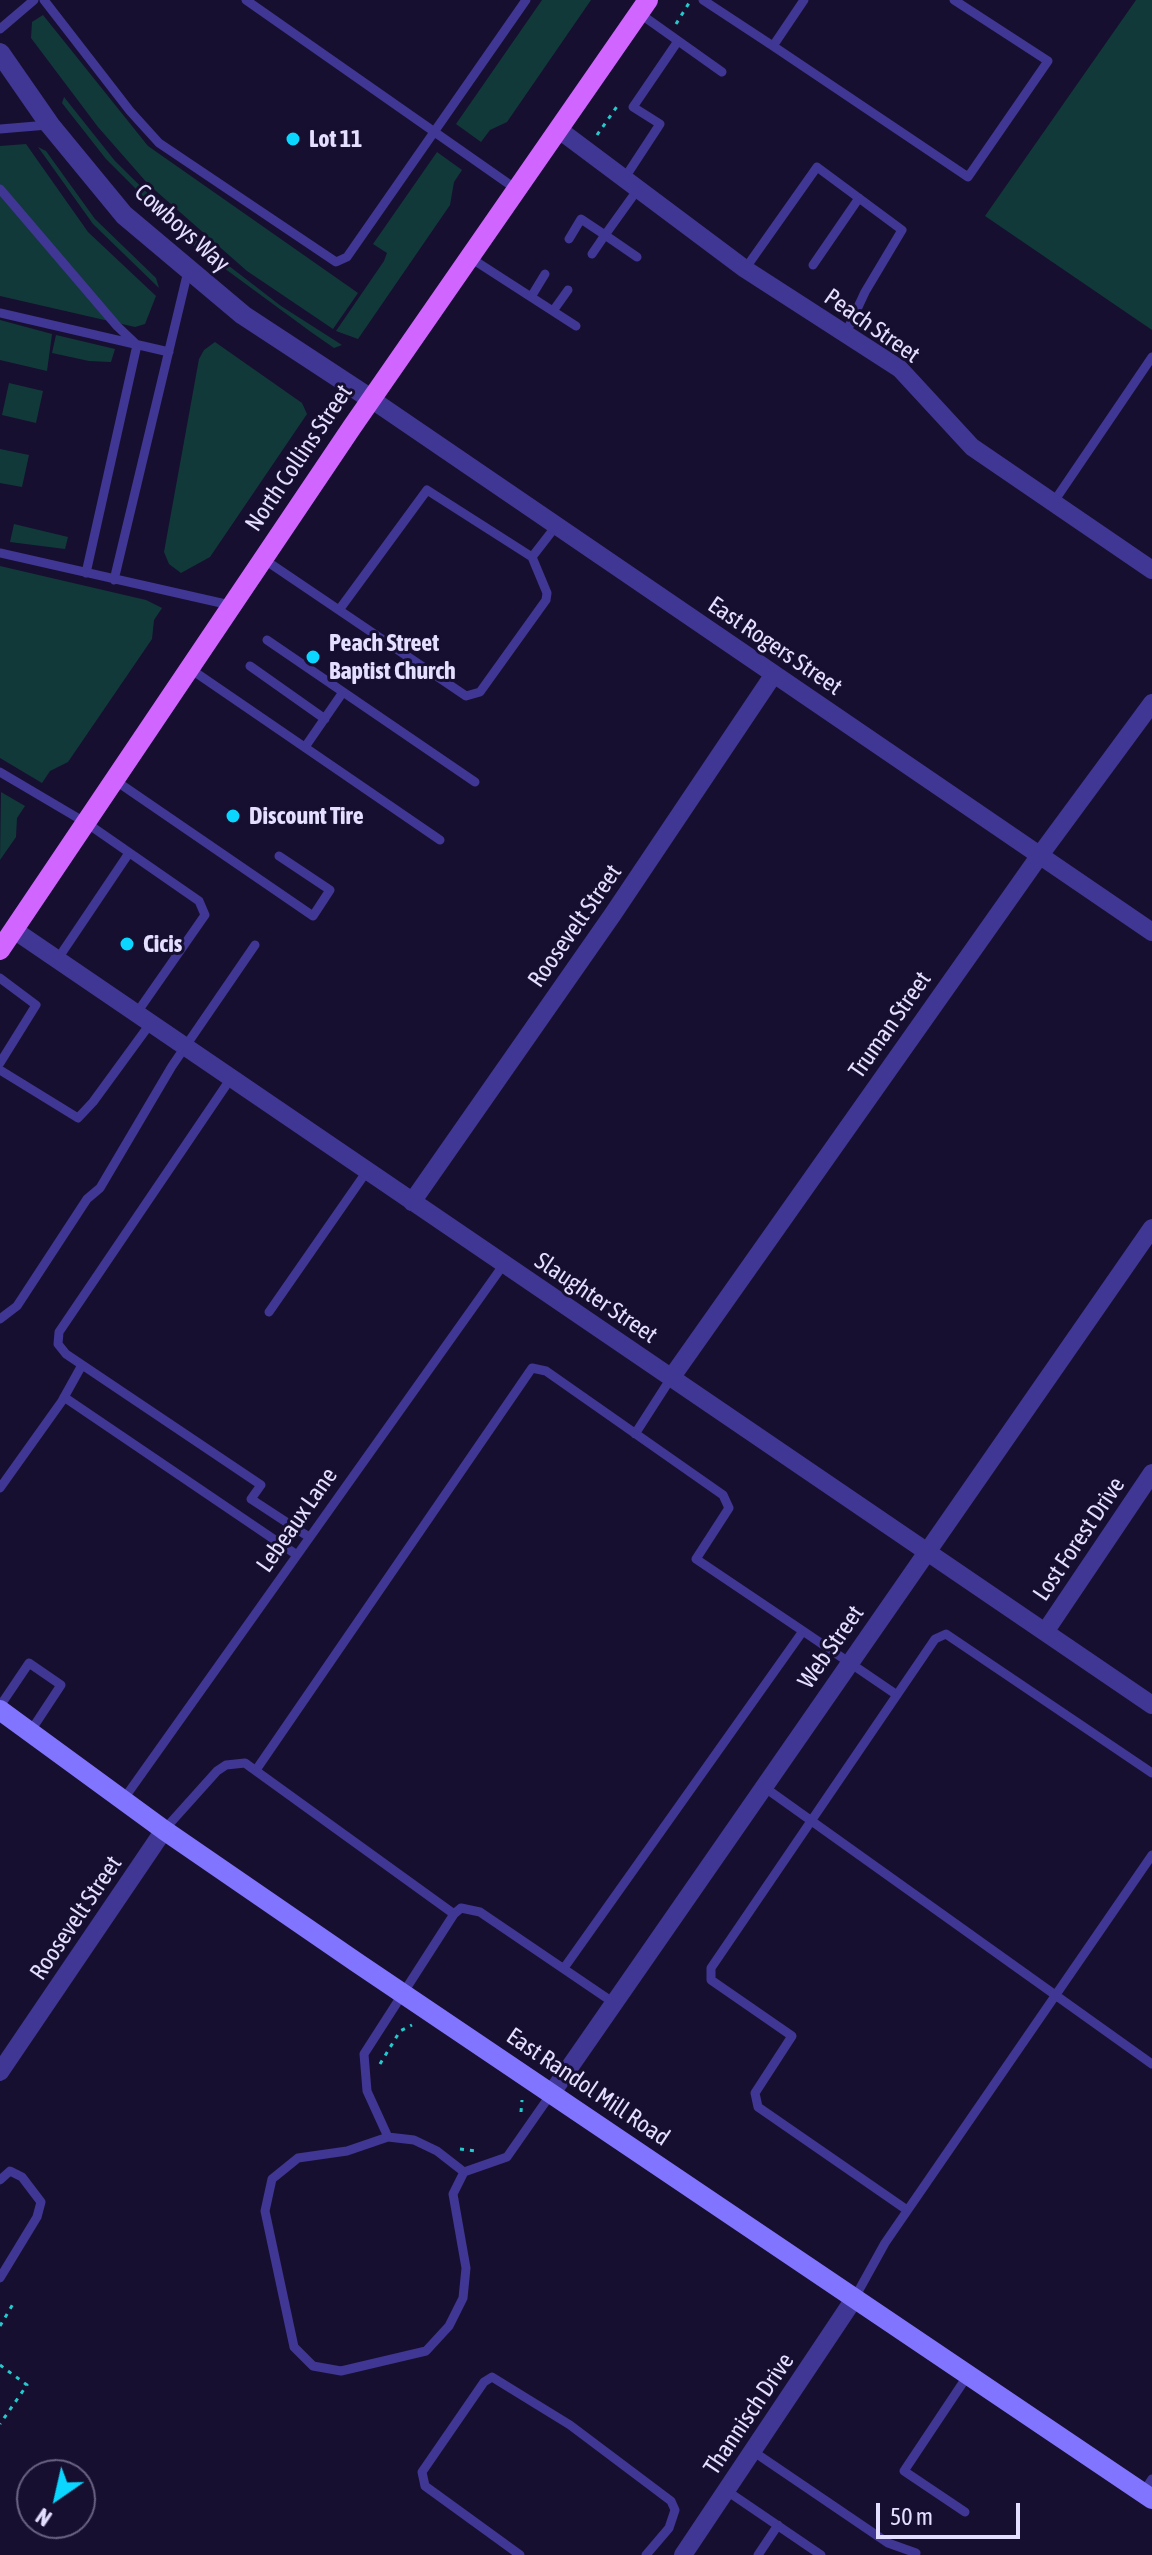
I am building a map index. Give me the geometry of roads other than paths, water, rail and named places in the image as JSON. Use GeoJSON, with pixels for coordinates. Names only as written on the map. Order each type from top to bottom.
{"type":"FeatureCollection","features":[{"type":"Feature","properties":{"kind":"main road","name":"North Collins Street"},"geometry":{"type":"LineString","coordinates":[[0,950],[88,824],[262,558],[643,7]]}},
{"type":"Feature","properties":{"kind":"main road","name":"East Randol Mill Road"},"geometry":{"type":"LineString","coordinates":[[0,1708],[164,1830],[402,1993],[968,2375],[1149,2490]]}},
{"type":"Feature","properties":{"kind":"street","name":"Cowboys Way"},"geometry":{"type":"LineString","coordinates":[[0,53],[50,125],[124,215],[243,315],[371,399]]}},
{"type":"Feature","properties":{"kind":"street","name":"Peach Street"},"geometry":{"type":"LineString","coordinates":[[558,129],[745,269],[900,369],[972,447],[1055,500],[1152,570]]}},
{"type":"Feature","properties":{"kind":"street","name":"East Rogers Street"},"geometry":{"type":"LineString","coordinates":[[371,399],[1152,932]]}},
{"type":"Feature","properties":{"kind":"street","name":"Roosevelt Street"},"geometry":{"type":"LineString","coordinates":[[412,1202],[613,914],[774,674]]}},
{"type":"Feature","properties":{"kind":"street","name":"Truman Street"},"geometry":{"type":"LineString","coordinates":[[671,1378],[1040,855],[1152,703]]}},
{"type":"Feature","properties":{"kind":"street","name":"Slaughter Street"},"geometry":{"type":"LineString","coordinates":[[14,930],[1152,1705]]}},
{"type":"Feature","properties":{"kind":"street","name":"Web Street"},"geometry":{"type":"LineString","coordinates":[[551,2094],[1152,1228]]}},
{"type":"Feature","properties":{"kind":"street","name":"Lost Forest Drive"},"geometry":{"type":"LineString","coordinates":[[1045,1632],[1152,1473]]}},
{"type":"Feature","properties":{"kind":"street","name":"Roosevelt Street"},"geometry":{"type":"LineString","coordinates":[[0,2072],[164,1830]]}},
{"type":"Feature","properties":{"kind":"street","name":"Thannisch Drive"},"geometry":{"type":"LineString","coordinates":[[683,2555],[854,2299]]}},
{"type":"Feature","properties":{"kind":"lane"},"geometry":{"type":"LineString","coordinates":[[0,29],[34,0]]}},
{"type":"Feature","properties":{"kind":"lane"},"geometry":{"type":"LineString","coordinates":[[44,0],[130,111],[159,143],[327,259],[336,262],[347,257],[526,0]]}},
{"type":"Feature","properties":{"kind":"lane"},"geometry":{"type":"LineString","coordinates":[[246,0],[516,189]]}},
{"type":"Feature","properties":{"kind":"lane"},"geometry":{"type":"LineString","coordinates":[[703,0],[968,177],[1048,61],[954,0]]}},
{"type":"Feature","properties":{"kind":"lane"},"geometry":{"type":"LineString","coordinates":[[773,46],[804,0]]}},
{"type":"Feature","properties":{"kind":"lane"},"geometry":{"type":"LineString","coordinates":[[643,7],[678,41],[722,72]]}},
{"type":"Feature","properties":{"kind":"lane"},"geometry":{"type":"LineString","coordinates":[[592,254],[605,235],[660,124],[633,107],[678,41]]}},
{"type":"Feature","properties":{"kind":"lane"},"geometry":{"type":"LineString","coordinates":[[0,129],[50,125]]}},
{"type":"Feature","properties":{"kind":"lane"},"geometry":{"type":"LineString","coordinates":[[745,269],[817,167],[902,230],[865,292],[845,335]]}},
{"type":"Feature","properties":{"kind":"lane"},"geometry":{"type":"LineString","coordinates":[[0,189],[117,326],[137,345]]}},
{"type":"Feature","properties":{"kind":"lane"},"geometry":{"type":"LineString","coordinates":[[813,265],[859,198]]}},
{"type":"Feature","properties":{"kind":"lane"},"geometry":{"type":"LineString","coordinates":[[569,239],[581,219],[637,257]]}},
{"type":"Feature","properties":{"kind":"lane"},"geometry":{"type":"LineString","coordinates":[[469,257],[576,326]]}},
{"type":"Feature","properties":{"kind":"lane"},"geometry":{"type":"LineString","coordinates":[[114,580],[188,271]]}},
{"type":"Feature","properties":{"kind":"lane"},"geometry":{"type":"LineString","coordinates":[[531,297],[545,274]]}},
{"type":"Feature","properties":{"kind":"lane"},"geometry":{"type":"LineString","coordinates":[[553,311],[568,290]]}},
{"type":"Feature","properties":{"kind":"lane"},"geometry":{"type":"LineString","coordinates":[[0,313],[169,352]]}},
{"type":"Feature","properties":{"kind":"lane"},"geometry":{"type":"LineString","coordinates":[[86,573],[137,345]]}},
{"type":"Feature","properties":{"kind":"lane"},"geometry":{"type":"LineString","coordinates":[[1055,500],[1152,357]]}},
{"type":"Feature","properties":{"kind":"lane"},"geometry":{"type":"LineString","coordinates":[[262,558],[466,696],[480,692],[546,600],[547,593],[532,557],[427,490],[339,610]]}},
{"type":"Feature","properties":{"kind":"lane"},"geometry":{"type":"LineString","coordinates":[[532,557],[556,526]]}},
{"type":"Feature","properties":{"kind":"lane"},"geometry":{"type":"LineString","coordinates":[[0,553],[230,605]]}},
{"type":"Feature","properties":{"kind":"lane"},"geometry":{"type":"LineString","coordinates":[[267,640],[475,782]]}},
{"type":"Feature","properties":{"kind":"lane"},"geometry":{"type":"LineString","coordinates":[[250,666],[325,719]]}},
{"type":"Feature","properties":{"kind":"lane"},"geometry":{"type":"LineString","coordinates":[[189,668],[440,840]]}},
{"type":"Feature","properties":{"kind":"lane"},"geometry":{"type":"LineString","coordinates":[[305,747],[343,692]]}},
{"type":"Feature","properties":{"kind":"lane"},"geometry":{"type":"LineString","coordinates":[[0,772],[88,824],[199,901],[205,915],[93,1102],[78,1118],[0,1070]]}},
{"type":"Feature","properties":{"kind":"lane"},"geometry":{"type":"LineString","coordinates":[[116,781],[313,916],[330,890],[279,856]]}},
{"type":"Feature","properties":{"kind":"lane"},"geometry":{"type":"LineString","coordinates":[[57,960],[129,853]]}},
{"type":"Feature","properties":{"kind":"lane"},"geometry":{"type":"LineString","coordinates":[[0,1319],[17,1306],[87,1199],[100,1188],[185,1047],[255,945]]}},
{"type":"Feature","properties":{"kind":"lane"},"geometry":{"type":"LineString","coordinates":[[0,978],[36,1005],[0,1063]]}},
{"type":"Feature","properties":{"kind":"lane"},"geometry":{"type":"LineString","coordinates":[[231,1078],[59,1332],[58,1344],[82,1365],[261,1485],[240,1516]]}},
{"type":"Feature","properties":{"kind":"lane"},"geometry":{"type":"LineString","coordinates":[[269,1312],[367,1171]]}},
{"type":"Feature","properties":{"kind":"lane","name":"Lebeaux Lane"},"geometry":{"type":"LineString","coordinates":[[123,1800],[504,1264]]}},
{"type":"Feature","properties":{"kind":"lane"},"geometry":{"type":"LineString","coordinates":[[0,1488],[64,1397],[82,1365]]}},
{"type":"Feature","properties":{"kind":"lane"},"geometry":{"type":"LineString","coordinates":[[256,1770],[532,1368],[546,1371],[728,1501],[726,1516],[696,1559],[897,1695]]}},
{"type":"Feature","properties":{"kind":"lane"},"geometry":{"type":"LineString","coordinates":[[635,1434],[671,1378]]}},
{"type":"Feature","properties":{"kind":"lane"},"geometry":{"type":"LineString","coordinates":[[64,1397],[297,1555]]}},
{"type":"Feature","properties":{"kind":"lane"},"geometry":{"type":"LineString","coordinates":[[251,1499],[309,1537]]}},
{"type":"Feature","properties":{"kind":"lane"},"geometry":{"type":"LineString","coordinates":[[564,1968],[803,1631]]}},
{"type":"Feature","properties":{"kind":"lane"},"geometry":{"type":"LineString","coordinates":[[907,2210],[758,2107],[755,2093],[792,2036],[711,1980],[711,1968],[935,1639],[946,1634],[1152,1773]]}},
{"type":"Feature","properties":{"kind":"lane"},"geometry":{"type":"LineString","coordinates":[[0,1708],[29,1663],[61,1685],[30,1732]]}},
{"type":"Feature","properties":{"kind":"lane"},"geometry":{"type":"LineString","coordinates":[[164,1830],[226,1765],[245,1763],[454,1914]]}},
{"type":"Feature","properties":{"kind":"lane"},"geometry":{"type":"LineString","coordinates":[[763,1787],[1152,2064]]}},
{"type":"Feature","properties":{"kind":"lane"},"geometry":{"type":"LineString","coordinates":[[854,2299],[907,2210],[1152,1855]]}},
{"type":"Feature","properties":{"kind":"lane"},"geometry":{"type":"LineString","coordinates":[[388,2137],[367,2091],[364,2054],[454,1914],[461,1908],[480,1912],[614,2003]]}},
{"type":"Feature","properties":{"kind":"lane"},"geometry":{"type":"LineString","coordinates":[[464,2172],[437,2151],[414,2140],[388,2137],[347,2151],[298,2158],[272,2179],[265,2211],[294,2347],[313,2366],[341,2371],[426,2351],[449,2326],[463,2298],[466,2268],[453,2194],[464,2172],[507,2157],[551,2094]]}},
{"type":"Feature","properties":{"kind":"lane"},"geometry":{"type":"LineString","coordinates":[[0,2180],[10,2171],[22,2177],[41,2202],[37,2217],[0,2278]]}},
{"type":"Feature","properties":{"kind":"lane"},"geometry":{"type":"LineString","coordinates":[[965,2512],[904,2471],[968,2375]]}},
{"type":"Feature","properties":{"kind":"lane"},"geometry":{"type":"LineString","coordinates":[[520,2555],[425,2486],[422,2472],[484,2382],[492,2377],[570,2425],[671,2501],[675,2510],[669,2528],[646,2555]]}},
{"type":"Feature","properties":{"kind":"lane"},"geometry":{"type":"LineString","coordinates":[[754,2452],[888,2543],[916,2553]]}},
{"type":"Feature","properties":{"kind":"lane"},"geometry":{"type":"LineString","coordinates":[[727,2491],[821,2555]]}},
{"type":"Feature","properties":{"kind":"lane"},"geometry":{"type":"LineString","coordinates":[[758,2555],[778,2525]]}},
{"type":"Feature","properties":{"kind":"place","name":"Lot 11"},"geometry":{"type":"Point","coordinates":[293,139]}},
{"type":"Feature","properties":{"kind":"place","name":"Peach Street Baptist Church"},"geometry":{"type":"Point","coordinates":[313,657]}},
{"type":"Feature","properties":{"kind":"place","name":"Discount Tire"},"geometry":{"type":"Point","coordinates":[233,816]}},
{"type":"Feature","properties":{"kind":"place","name":"Cicis"},"geometry":{"type":"Point","coordinates":[127,944]}}]}
